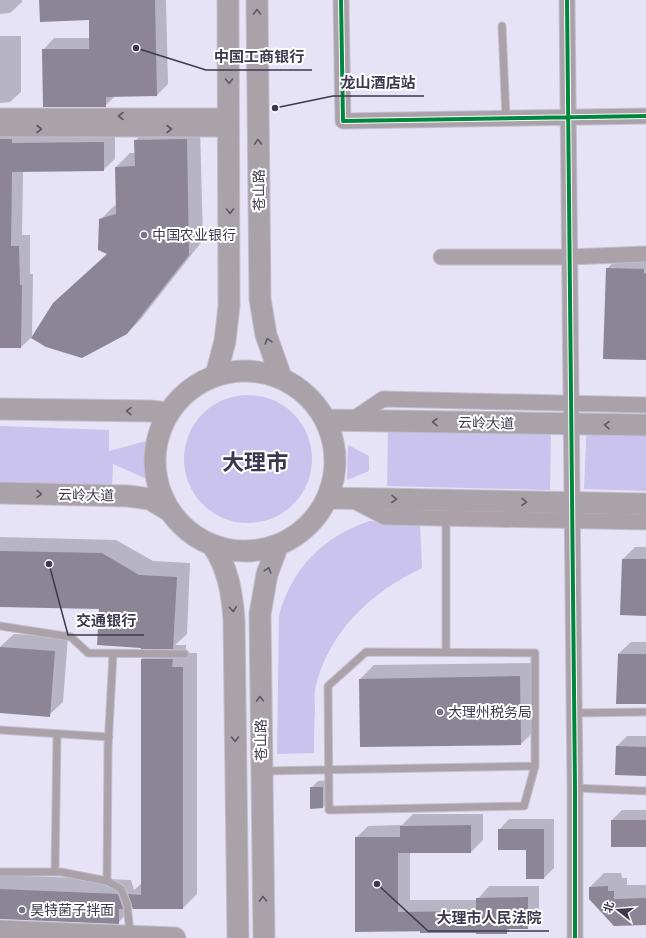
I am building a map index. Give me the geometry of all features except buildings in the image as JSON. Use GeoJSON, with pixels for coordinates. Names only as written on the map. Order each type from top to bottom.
{"type":"FeatureCollection","features":[{"type":"Feature","properties":{"kind":"main road","name":"苍山路"},"geometry":{"type":"LineString","coordinates":[[216,375],[225,341],[229,306],[230,122],[228,0]]}},
{"type":"Feature","properties":{"kind":"main road","name":"苍山路"},"geometry":{"type":"LineString","coordinates":[[257,0],[260,299],[266,335],[281,378]]}},
{"type":"Feature","properties":{"kind":"main road"},"geometry":{"type":"LineString","coordinates":[[243,370],[260,371],[281,378],[292,383],[306,393],[326,420],[333,439],[335,459],[333,479],[327,498],[318,514],[305,529],[289,540],[278,545],[243,552],[213,546],[196,538],[181,525],[168,510],[159,489],[154,461],[156,444],[161,428],[168,412],[186,392],[208,377],[225,372],[243,370]]}},
{"type":"Feature","properties":{"kind":"main road"},"geometry":{"type":"LineString","coordinates":[[0,409],[168,412]]}},
{"type":"Feature","properties":{"kind":"main road","name":"云岭大道"},"geometry":{"type":"LineString","coordinates":[[326,420],[646,425]]}},
{"type":"Feature","properties":{"kind":"main road","name":"云岭大道"},"geometry":{"type":"LineString","coordinates":[[0,493],[128,496],[150,499],[168,510]]}},
{"type":"Feature","properties":{"kind":"main road"},"geometry":{"type":"LineString","coordinates":[[327,498],[572,512],[646,504]]}},
{"type":"Feature","properties":{"kind":"main road","name":"苍山路"},"geometry":{"type":"LineString","coordinates":[[264,938],[260,614],[267,574],[278,545]]}},
{"type":"Feature","properties":{"kind":"main road","name":"苍山路"},"geometry":{"type":"LineString","coordinates":[[213,546],[228,576],[234,619],[238,938]]}},
{"type":"Feature","properties":{"kind":"main road"},"geometry":{"type":"LineString","coordinates":[[0,931],[175,938]]}},
{"type":"Feature","properties":{"kind":"street"},"geometry":{"type":"LineString","coordinates":[[341,0],[343,121],[646,116]]}},
{"type":"Feature","properties":{"kind":"street"},"geometry":{"type":"LineString","coordinates":[[567,0],[575,788],[575,938]]}},
{"type":"Feature","properties":{"kind":"street"},"geometry":{"type":"LineString","coordinates":[[0,116],[230,122]]}},
{"type":"Feature","properties":{"kind":"street"},"geometry":{"type":"LineString","coordinates":[[0,129],[230,122]]}},
{"type":"Feature","properties":{"kind":"street"},"geometry":{"type":"LineString","coordinates":[[440,257],[570,257],[646,254]]}},
{"type":"Feature","properties":{"kind":"street"},"geometry":{"type":"LineString","coordinates":[[352,420],[383,399],[646,404]]}},
{"type":"Feature","properties":{"kind":"street"},"geometry":{"type":"LineString","coordinates":[[349,499],[384,517],[446,518],[572,512],[646,522]]}},
{"type":"Feature","properties":{"kind":"lane"},"geometry":{"type":"LineString","coordinates":[[502,26],[506,118]]}},
{"type":"Feature","properties":{"kind":"lane"},"geometry":{"type":"LineString","coordinates":[[446,518],[446,652]]}},
{"type":"Feature","properties":{"kind":"lane"},"geometry":{"type":"LineString","coordinates":[[0,626],[71,637],[88,653],[185,654]]}},
{"type":"Feature","properties":{"kind":"lane"},"geometry":{"type":"LineString","coordinates":[[366,652],[446,652],[535,653],[535,766],[524,806],[329,810],[328,686],[366,652]]}},
{"type":"Feature","properties":{"kind":"lane"},"geometry":{"type":"LineString","coordinates":[[106,881],[109,737],[113,654]]}},
{"type":"Feature","properties":{"kind":"lane"},"geometry":{"type":"LineString","coordinates":[[574,713],[646,712]]}},
{"type":"Feature","properties":{"kind":"lane"},"geometry":{"type":"LineString","coordinates":[[0,730],[109,737]]}},
{"type":"Feature","properties":{"kind":"lane"},"geometry":{"type":"LineString","coordinates":[[55,872],[57,734]]}},
{"type":"Feature","properties":{"kind":"lane"},"geometry":{"type":"LineString","coordinates":[[261,771],[329,771],[535,766]]}},
{"type":"Feature","properties":{"kind":"lane"},"geometry":{"type":"LineString","coordinates":[[575,788],[646,791]]}},
{"type":"Feature","properties":{"kind":"lane"},"geometry":{"type":"LineString","coordinates":[[0,872],[55,872],[86,876],[106,881],[121,888],[127,904],[130,936]]}},
{"type":"Feature","properties":{"kind":"shaded area"},"geometry":{"type":"Polygon","coordinates":[[[254,395],[267,397],[284,405],[294,413],[302,423],[310,440],[312,459],[310,478],[302,495],[294,505],[284,513],[267,521],[242,523],[229,521],[212,513],[202,505],[194,495],[186,478],[184,453],[186,440],[194,423],[202,413],[212,405],[229,397],[254,395]]]}},
{"type":"Feature","properties":{"kind":"shaded area"},"geometry":{"type":"Polygon","coordinates":[[[587,424],[646,426],[646,491],[584,489],[587,424]]]}},
{"type":"Feature","properties":{"kind":"shaded area"},"geometry":{"type":"Polygon","coordinates":[[[0,426],[109,430],[109,451],[150,440],[149,480],[113,464],[112,487],[0,486],[0,426]]]}},
{"type":"Feature","properties":{"kind":"shaded area"},"geometry":{"type":"Polygon","coordinates":[[[388,428],[551,432],[550,490],[387,486],[388,428]]]}},
{"type":"Feature","properties":{"kind":"shaded area"},"geometry":{"type":"Polygon","coordinates":[[[348,445],[369,456],[369,471],[347,480],[348,445]]]}},
{"type":"Feature","properties":{"kind":"shaded area"},"geometry":{"type":"Polygon","coordinates":[[[369,521],[420,523],[422,568],[403,578],[369,602],[354,616],[330,649],[321,668],[315,689],[314,753],[277,754],[279,615],[285,598],[292,582],[312,556],[337,536],[369,521]]]}},
{"type":"Feature","properties":{"kind":"cycle path"},"geometry":{"type":"LineString","coordinates":[[341,0],[343,121],[646,116]]}},
{"type":"Feature","properties":{"kind":"cycle path"},"geometry":{"type":"LineString","coordinates":[[567,0],[575,788],[575,938]]}},
{"type":"Feature","properties":{"kind":"place","name":"中国工商银行"},"geometry":{"type":"Point","coordinates":[136,48]}},
{"type":"Feature","properties":{"kind":"place","name":"龙山酒店站"},"geometry":{"type":"Point","coordinates":[275,108]}},
{"type":"Feature","properties":{"kind":"place","name":"中国农业银行"},"geometry":{"type":"Point","coordinates":[144,235]}},
{"type":"Feature","properties":{"kind":"place","name":"交通银行"},"geometry":{"type":"Point","coordinates":[49,564]}},
{"type":"Feature","properties":{"kind":"place","name":"大理州税务局"},"geometry":{"type":"Point","coordinates":[440,712]}},
{"type":"Feature","properties":{"kind":"place","name":"大理市人民法院"},"geometry":{"type":"Point","coordinates":[377,884]}},
{"type":"Feature","properties":{"kind":"place","name":"昊特菌子拌面"},"geometry":{"type":"Point","coordinates":[22,910]}},
{"type":"Feature","properties":{"kind":"district","name":"大理市"},"geometry":{"type":"Point","coordinates":[255,462]}}]}
